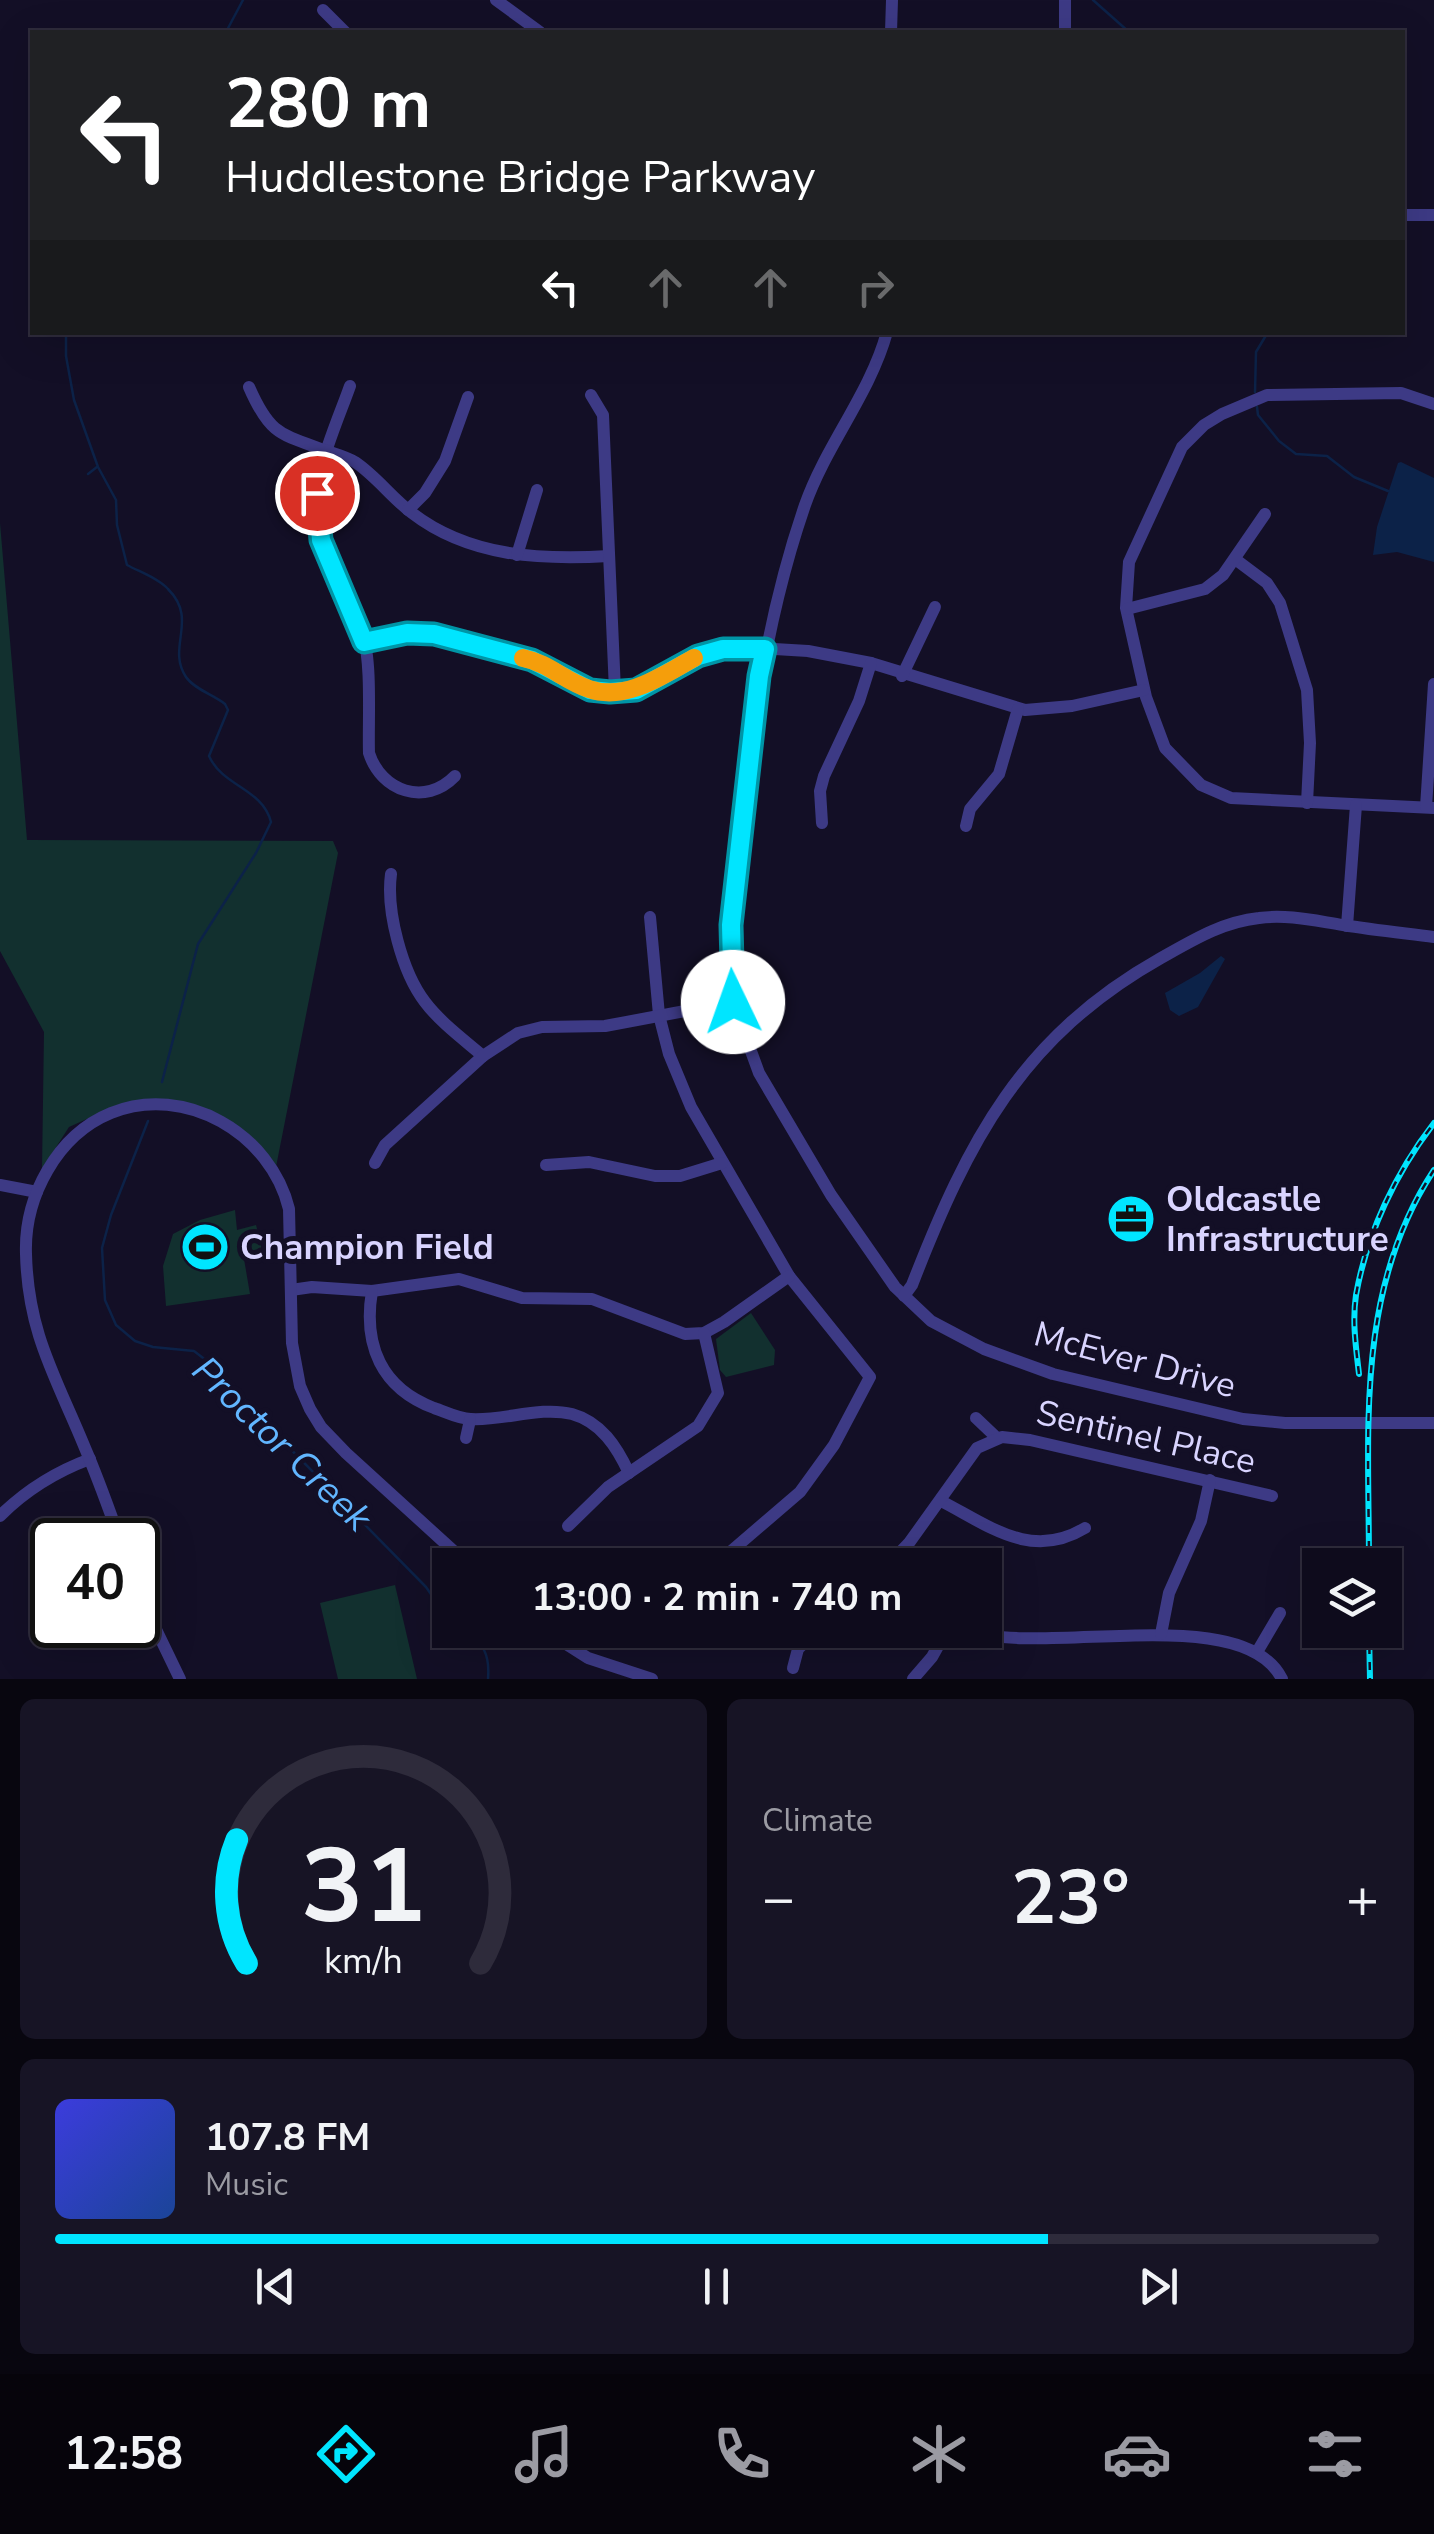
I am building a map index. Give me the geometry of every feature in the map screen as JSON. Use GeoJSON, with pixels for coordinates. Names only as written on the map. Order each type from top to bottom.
{"type":"FeatureCollection","features":[{"type":"Feature","properties":{"kind":"street"},"geometry":{"type":"LineString","coordinates":[[496,0],[537,30]]}},
{"type":"Feature","properties":{"kind":"street"},"geometry":{"type":"LineString","coordinates":[[891,30],[892,0]]}},
{"type":"Feature","properties":{"kind":"street"},"geometry":{"type":"LineString","coordinates":[[1065,0],[1065,30]]}},
{"type":"Feature","properties":{"kind":"street"},"geometry":{"type":"LineString","coordinates":[[324,10],[343,30]]}},
{"type":"Feature","properties":{"kind":"street"},"geometry":{"type":"LineString","coordinates":[[1405,215],[1434,215]]}},
{"type":"Feature","properties":{"kind":"street","name":"McEver Drive"},"geometry":{"type":"LineString","coordinates":[[886,335],[875,365],[806,500],[780,580],[759,676],[731,925],[733,1002],[769,1089],[831,1195],[904,1296],[931,1322],[969,1342],[1072,1379],[1243,1419],[1434,1423]]}},
{"type":"Feature","properties":{"kind":"street"},"geometry":{"type":"LineString","coordinates":[[350,386],[317,493],[321,540],[364,642],[369,753],[374,769],[389,783],[422,794],[446,786],[455,776]]}},
{"type":"Feature","properties":{"kind":"street"},"geometry":{"type":"LineString","coordinates":[[249,387],[262,416],[283,436],[354,461],[408,510],[440,532],[517,555],[550,560],[610,556]]}},
{"type":"Feature","properties":{"kind":"street"},"geometry":{"type":"LineString","coordinates":[[1434,404],[1401,393],[1291,392],[1266,395],[1204,425],[1182,446],[1136,542],[1126,578],[1127,609],[1145,694],[1166,748],[1201,786],[1231,798],[1430,808],[1434,684]]}},
{"type":"Feature","properties":{"kind":"street"},"geometry":{"type":"LineString","coordinates":[[591,395],[603,416],[615,691]]}},
{"type":"Feature","properties":{"kind":"street"},"geometry":{"type":"LineString","coordinates":[[408,510],[425,493],[445,462],[468,397]]}},
{"type":"Feature","properties":{"kind":"street"},"geometry":{"type":"LineString","coordinates":[[517,555],[536,490]]}},
{"type":"Feature","properties":{"kind":"street"},"geometry":{"type":"LineString","coordinates":[[1127,609],[1205,590],[1223,575],[1265,514]]}},
{"type":"Feature","properties":{"kind":"street"},"geometry":{"type":"LineString","coordinates":[[1235,559],[1267,582],[1280,603],[1307,690],[1307,804]]}},
{"type":"Feature","properties":{"kind":"street"},"geometry":{"type":"LineString","coordinates":[[902,675],[935,607]]}},
{"type":"Feature","properties":{"kind":"street"},"geometry":{"type":"LineString","coordinates":[[364,642],[407,633],[434,634],[532,660],[590,690],[636,690],[698,656],[723,649],[765,649],[808,652],[870,667],[1044,718],[1145,694]]}},
{"type":"Feature","properties":{"kind":"street"},"geometry":{"type":"LineString","coordinates":[[822,823],[820,791],[824,776],[860,701],[870,667]]}},
{"type":"Feature","properties":{"kind":"street"},"geometry":{"type":"LineString","coordinates":[[966,826],[970,809],[999,774],[1017,712]]}},
{"type":"Feature","properties":{"kind":"street"},"geometry":{"type":"LineString","coordinates":[[1347,926],[1356,805]]}},
{"type":"Feature","properties":{"kind":"street"},"geometry":{"type":"LineString","coordinates":[[391,874],[391,916],[418,991],[426,1005],[482,1056]]}},
{"type":"Feature","properties":{"kind":"street"},"geometry":{"type":"LineString","coordinates":[[650,916],[660,1015],[669,1054],[687,1098],[790,1276],[870,1377],[834,1445],[800,1492],[735,1548]]}},
{"type":"Feature","properties":{"kind":"street"},"geometry":{"type":"LineString","coordinates":[[904,1296],[947,1195],[1014,1081],[1043,1048],[1127,977],[1209,930],[1244,920],[1290,918],[1434,937]]}},
{"type":"Feature","properties":{"kind":"street"},"geometry":{"type":"LineString","coordinates":[[375,1163],[385,1146],[482,1056],[518,1033],[542,1027],[605,1026],[733,1002]]}},
{"type":"Feature","properties":{"kind":"street"},"geometry":{"type":"LineString","coordinates":[[112,1518],[35,1332],[26,1253],[28,1223],[47,1170],[81,1132],[113,1112],[161,1105],[202,1112],[246,1137],[262,1154],[282,1188],[288,1209],[295,1366],[310,1409],[321,1427],[450,1548]]}},
{"type":"Feature","properties":{"kind":"street"},"geometry":{"type":"LineString","coordinates":[[546,1165],[589,1162],[655,1176],[680,1176],[722,1163]]}},
{"type":"Feature","properties":{"kind":"street"},"geometry":{"type":"LineString","coordinates":[[0,1185],[37,1192]]}},
{"type":"Feature","properties":{"kind":"street"},"geometry":{"type":"LineString","coordinates":[[291,1290],[312,1287],[372,1291],[459,1280],[522,1298],[592,1299],[685,1334],[704,1333],[790,1276]]}},
{"type":"Feature","properties":{"kind":"street"},"geometry":{"type":"LineString","coordinates":[[372,1291],[370,1334],[376,1358],[398,1389],[424,1404],[470,1420],[570,1413],[604,1432],[629,1473]]}},
{"type":"Feature","properties":{"kind":"street"},"geometry":{"type":"LineString","coordinates":[[568,1526],[608,1487],[698,1426],[718,1393],[704,1333]]}},
{"type":"Feature","properties":{"kind":"street"},"geometry":{"type":"LineString","coordinates":[[976,1418],[997,1438]]}},
{"type":"Feature","properties":{"kind":"street"},"geometry":{"type":"LineString","coordinates":[[466,1438],[470,1420]]}},
{"type":"Feature","properties":{"kind":"street","name":"Sentinel Place"},"geometry":{"type":"LineString","coordinates":[[903,1548],[940,1501],[964,1462],[977,1448],[997,1438],[1030,1440],[1272,1496]]}},
{"type":"Feature","properties":{"kind":"street"},"geometry":{"type":"LineString","coordinates":[[0,1516],[49,1476],[90,1460]]}},
{"type":"Feature","properties":{"kind":"street"},"geometry":{"type":"LineString","coordinates":[[1161,1634],[1169,1593],[1200,1521],[1210,1480]]}},
{"type":"Feature","properties":{"kind":"street"},"geometry":{"type":"LineString","coordinates":[[940,1501],[1018,1538],[1055,1541],[1085,1528]]}},
{"type":"Feature","properties":{"kind":"street"},"geometry":{"type":"LineString","coordinates":[[1257,1652],[1280,1613]]}},
{"type":"Feature","properties":{"kind":"street"},"geometry":{"type":"LineString","coordinates":[[1002,1638],[1161,1634],[1236,1644],[1266,1658],[1282,1679]]}},
{"type":"Feature","properties":{"kind":"street"},"geometry":{"type":"LineString","coordinates":[[160,1638],[180,1679]]}},
{"type":"Feature","properties":{"kind":"street"},"geometry":{"type":"LineString","coordinates":[[572,1648],[588,1658],[652,1679]]}},
{"type":"Feature","properties":{"kind":"street"},"geometry":{"type":"LineString","coordinates":[[792,1668],[799,1648]]}},
{"type":"Feature","properties":{"kind":"street"},"geometry":{"type":"LineString","coordinates":[[912,1679],[937,1648]]}},
{"type":"Feature","properties":{"kind":"green space"},"geometry":{"type":"Polygon","coordinates":[[[0,523],[27,840],[333,841],[338,853],[274,1177],[253,1139],[173,1103],[120,1104],[69,1127],[42,1169],[44,1032],[0,951],[0,523]]]}},
{"type":"Feature","properties":{"kind":"green space","name":"Champion Field"},"geometry":{"type":"Polygon","coordinates":[[[235,1210],[237,1230],[256,1225],[264,1254],[244,1259],[250,1294],[166,1306],[163,1266],[173,1234],[200,1220],[235,1210]]]}},
{"type":"Feature","properties":{"kind":"green space"},"geometry":{"type":"Polygon","coordinates":[[[751,1313],[775,1350],[774,1365],[726,1377],[720,1370],[716,1339],[751,1313]]]}},
{"type":"Feature","properties":{"kind":"green space"},"geometry":{"type":"Polygon","coordinates":[[[395,1585],[417,1679],[338,1679],[320,1603],[395,1585]]]}},
{"type":"Feature","properties":{"kind":"water"},"geometry":{"type":"Polygon","coordinates":[[[1401,462],[1434,478],[1434,562],[1397,552],[1373,555],[1377,527],[1401,462]]]}},
{"type":"Feature","properties":{"kind":"water"},"geometry":{"type":"Polygon","coordinates":[[[1221,956],[1225,959],[1198,1007],[1179,1016],[1170,1010],[1165,993],[1221,956]]]}},
{"type":"Feature","properties":{"kind":"waterway","name":"Proctor Creek"},"geometry":{"type":"LineString","coordinates":[[227,30],[243,0]]}},
{"type":"Feature","properties":{"kind":"waterway"},"geometry":{"type":"LineString","coordinates":[[1093,0],[1127,30]]}},
{"type":"Feature","properties":{"kind":"waterway","name":"Proctor Creek"},"geometry":{"type":"LineString","coordinates":[[66,335],[74,400],[98,467],[116,500],[117,525],[127,565],[159,582],[177,600],[182,623],[179,655],[186,677],[228,710],[209,756],[223,775],[259,802],[271,822],[256,853],[198,944],[162,1082]]}},
{"type":"Feature","properties":{"kind":"waterway"},"geometry":{"type":"LineString","coordinates":[[1255,392],[1256,352],[1266,335]]}},
{"type":"Feature","properties":{"kind":"waterway"},"geometry":{"type":"LineString","coordinates":[[1257,407],[1258,415],[1279,441],[1296,454],[1327,456],[1354,477],[1388,491]]}},
{"type":"Feature","properties":{"kind":"waterway"},"geometry":{"type":"LineString","coordinates":[[88,474],[97,467]]}},
{"type":"Feature","properties":{"kind":"waterway","name":"Proctor Creek"},"geometry":{"type":"LineString","coordinates":[[148,1121],[102,1248],[105,1300],[116,1325],[135,1341],[194,1351],[216,1368],[432,1596]]}},
{"type":"Feature","properties":{"kind":"waterway","name":"Proctor Creek"},"geometry":{"type":"LineString","coordinates":[[483,1648],[488,1679]]}},
{"type":"Feature","properties":{"kind":"railway"},"geometry":{"type":"LineString","coordinates":[[1359,1374],[1355,1305],[1367,1249],[1407,1162],[1434,1123]]}},
{"type":"Feature","properties":{"kind":"railway"},"geometry":{"type":"LineString","coordinates":[[1369,1548],[1369,1411],[1379,1312],[1391,1263],[1409,1216],[1434,1170]]}},
{"type":"Feature","properties":{"kind":"railway"},"geometry":{"type":"LineString","coordinates":[[1369,1648],[1370,1679]]}},
{"type":"Feature","properties":{"kind":"slow traffic"},"geometry":{"type":"LineString","coordinates":[[523,658],[590,690],[610,692],[636,690],[694,658]]}},
{"type":"Feature","properties":{"kind":"place","name":"Oldcastle Infrastructure"},"geometry":{"type":"Point","coordinates":[1131,1219]}},
{"type":"Feature","properties":{"kind":"place","name":"Champion Field"},"geometry":{"type":"Point","coordinates":[205,1247]}},
{"type":"Feature","properties":{"kind":"route"},"geometry":{"type":"LineString","coordinates":[[317,493],[321,540],[364,642],[407,633],[434,634],[532,660],[590,690],[610,692],[636,690],[698,656],[723,649],[765,649],[731,925],[733,1002]]}}]}
